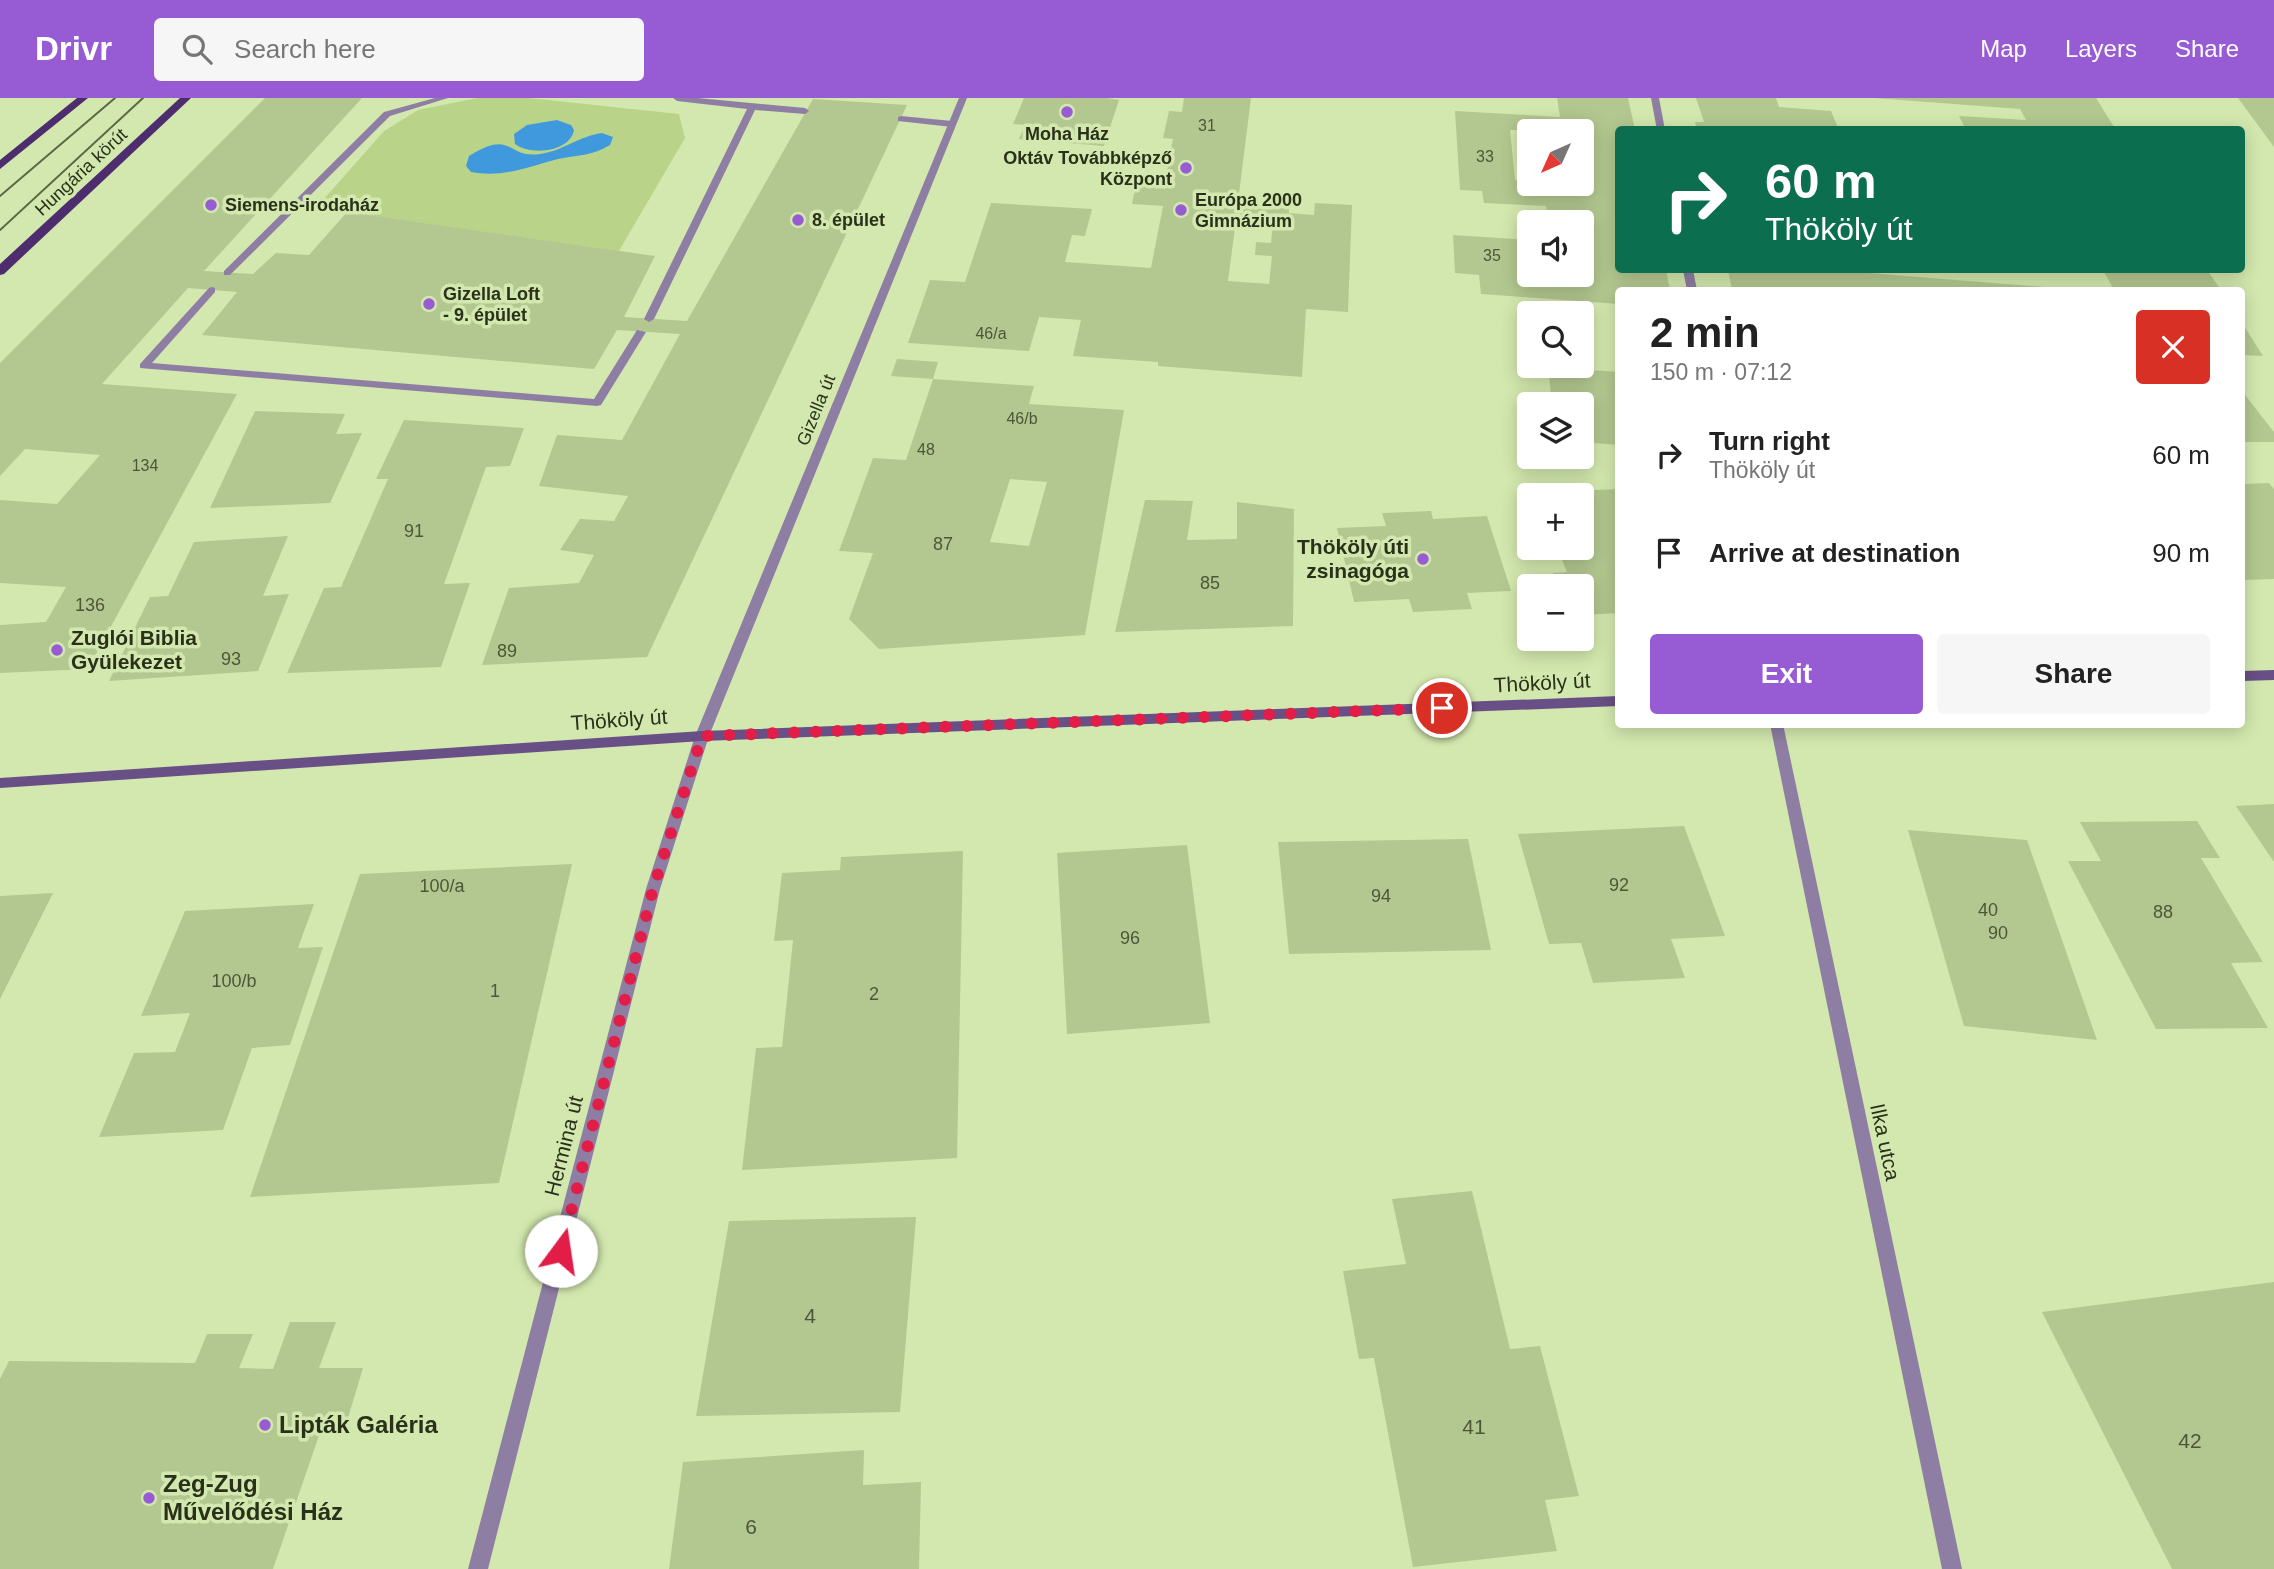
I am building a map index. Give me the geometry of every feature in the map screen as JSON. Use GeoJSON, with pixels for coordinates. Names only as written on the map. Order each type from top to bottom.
{"type":"FeatureCollection","features":[{"type":"Feature","properties":{"kind":"main road"},"geometry":{"type":"LineString","coordinates":[[0,166],[82,98]]}},
{"type":"Feature","properties":{"kind":"main road","name":"Hungária körút"},"geometry":{"type":"LineString","coordinates":[[0,271],[186,98]]}},
{"type":"Feature","properties":{"kind":"main road"},"geometry":{"type":"LineString","coordinates":[[2245,677],[2274,675]]}},
{"type":"Feature","properties":{"kind":"main road","name":"Thököly út"},"geometry":{"type":"LineString","coordinates":[[0,783],[702,736],[1615,701]]}},
{"type":"Feature","properties":{"kind":"street"},"geometry":{"type":"LineString","coordinates":[[227,273],[387,114],[444,98]]}},
{"type":"Feature","properties":{"kind":"street"},"geometry":{"type":"LineString","coordinates":[[677,98],[805,111]]}},
{"type":"Feature","properties":{"kind":"street","name":"Gizella út"},"geometry":{"type":"LineString","coordinates":[[702,736],[963,98]]}},
{"type":"Feature","properties":{"kind":"street"},"geometry":{"type":"LineString","coordinates":[[1655,98],[1660,126]]}},
{"type":"Feature","properties":{"kind":"street"},"geometry":{"type":"LineString","coordinates":[[649,319],[752,107]]}},
{"type":"Feature","properties":{"kind":"street"},"geometry":{"type":"LineString","coordinates":[[901,120],[952,124]]}},
{"type":"Feature","properties":{"kind":"street"},"geometry":{"type":"LineString","coordinates":[[212,290],[144,366],[597,403],[641,332]]}},
{"type":"Feature","properties":{"kind":"street","name":"Ilka utca"},"geometry":{"type":"LineString","coordinates":[[1777,728],[1952,1569]]}},
{"type":"Feature","properties":{"kind":"street","name":"Hermina út"},"geometry":{"type":"LineString","coordinates":[[478,1569],[653,889],[702,736]]}},
{"type":"Feature","properties":{"kind":"green space"},"geometry":{"type":"Polygon","coordinates":[[[477,98],[529,98],[679,114],[685,138],[619,251],[316,208],[384,131],[418,110],[477,98]]]}},
{"type":"Feature","properties":{"kind":"water"},"geometry":{"type":"Polygon","coordinates":[[[557,120],[571,125],[574,130],[571,137],[558,147],[540,151],[515,144],[514,134],[527,125],[557,120]]]}},
{"type":"Feature","properties":{"kind":"water"},"geometry":{"type":"Polygon","coordinates":[[[602,133],[613,137],[610,145],[591,153],[504,173],[471,172],[466,166],[469,156],[494,145],[502,144],[521,152],[540,154],[602,133]]]}},
{"type":"Feature","properties":{"kind":"building"},"geometry":{"type":"Polygon","coordinates":[[[265,98],[362,98],[204,271],[253,274],[276,253],[309,255],[347,212],[655,256],[624,317],[687,321],[813,99],[907,105],[647,657],[482,665],[509,588],[579,583],[594,555],[560,550],[580,519],[614,521],[628,496],[539,486],[557,435],[622,440],[680,334],[617,330],[594,369],[202,335],[237,292],[188,288],[102,384],[237,394],[88,669],[0,673],[0,625],[46,622],[66,587],[0,583],[0,500],[57,504],[100,455],[25,449],[0,476],[0,363],[265,98]]]}},
{"type":"Feature","properties":{"kind":"building","name":"Moha Ház"},"geometry":{"type":"Polygon","coordinates":[[[1024,98],[1119,100],[1104,146],[1019,139],[1025,125],[1013,124],[1024,98]]]}},
{"type":"Feature","properties":{"kind":"building"},"geometry":{"type":"Polygon","coordinates":[[[1184,98],[1251,98],[1238,202],[1289,205],[1289,213],[1314,215],[1315,203],[1352,205],[1348,312],[1306,309],[1302,377],[1158,366],[1158,362],[1073,356],[1081,320],[1039,317],[1029,351],[908,343],[930,280],[965,282],[991,203],[1092,209],[1085,236],[1072,235],[1065,262],[1151,268],[1163,206],[1132,204],[1138,175],[1166,176],[1173,139],[1163,138],[1169,111],[1182,112],[1184,98]],[[1236,220],[1228,281],[1269,284],[1272,256],[1255,255],[1256,242],[1271,243],[1273,222],[1236,220]]]}},
{"type":"Feature","properties":{"kind":"building"},"geometry":{"type":"Polygon","coordinates":[[[1557,98],[1628,98],[1634,126],[1615,126],[1615,273],[1667,273],[1669,287],[1615,287],[1615,304],[1481,294],[1479,275],[1455,273],[1453,235],[1517,239],[1517,287],[1594,287],[1594,210],[1546,210],[1546,206],[1484,203],[1482,191],[1460,190],[1455,111],[1560,117],[1557,98]]]}},
{"type":"Feature","properties":{"kind":"building"},"geometry":{"type":"Polygon","coordinates":[[[1696,98],[1776,98],[1779,107],[1831,111],[1837,126],[1696,126],[1695,122],[1704,122],[1696,98]]]}},
{"type":"Feature","properties":{"kind":"building"},"geometry":{"type":"Polygon","coordinates":[[[1874,98],[2096,98],[2114,126],[1964,126],[1959,116],[2026,120],[2020,109],[1874,98]]]}},
{"type":"Feature","properties":{"kind":"building"},"geometry":{"type":"Polygon","coordinates":[[[2238,98],[2274,98],[2274,147],[2238,98]]]}},
{"type":"Feature","properties":{"kind":"building"},"geometry":{"type":"Polygon","coordinates":[[[1729,273],[1868,273],[2044,287],[1731,287],[1729,273]]]}},
{"type":"Feature","properties":{"kind":"building"},"geometry":{"type":"Polygon","coordinates":[[[2105,273],[2209,273],[2219,287],[2112,287],[2105,273]]]}},
{"type":"Feature","properties":{"kind":"building"},"geometry":{"type":"Polygon","coordinates":[[[2245,328],[2263,356],[2245,355],[2245,328]]]}},
{"type":"Feature","properties":{"kind":"building"},"geometry":{"type":"Polygon","coordinates":[[[897,359],[938,362],[933,379],[891,376],[897,359]]]}},
{"type":"Feature","properties":{"kind":"building"},"geometry":{"type":"Polygon","coordinates":[[[1594,370],[1615,372],[1615,445],[1594,443],[1594,392],[1551,392],[1549,378],[1594,378],[1594,370]]]}},
{"type":"Feature","properties":{"kind":"building"},"geometry":{"type":"Polygon","coordinates":[[[933,379],[1034,386],[1029,404],[1124,410],[1085,635],[879,649],[849,619],[873,553],[839,551],[873,458],[906,460],[933,379]],[[1010,479],[990,542],[1029,546],[1047,482],[1010,479]]]}},
{"type":"Feature","properties":{"kind":"building"},"geometry":{"type":"Polygon","coordinates":[[[2245,395],[2274,432],[2274,442],[2245,442],[2245,395]]]}},
{"type":"Feature","properties":{"kind":"building"},"geometry":{"type":"Polygon","coordinates":[[[255,411],[345,414],[336,434],[362,433],[330,503],[210,508],[255,411]]]}},
{"type":"Feature","properties":{"kind":"building"},"geometry":{"type":"Polygon","coordinates":[[[404,420],[524,428],[510,466],[486,467],[444,584],[470,583],[441,667],[287,673],[324,588],[341,587],[388,479],[376,479],[404,420]]]}},
{"type":"Feature","properties":{"kind":"building"},"geometry":{"type":"Polygon","coordinates":[[[2269,483],[2274,489],[2274,579],[2245,580],[2245,484],[2269,483]]]}},
{"type":"Feature","properties":{"kind":"building"},"geometry":{"type":"Polygon","coordinates":[[[1615,489],[1615,613],[1594,614],[1594,574],[1553,573],[1567,572],[1562,560],[1594,560],[1594,490],[1615,489]]]}},
{"type":"Feature","properties":{"kind":"building"},"geometry":{"type":"Polygon","coordinates":[[[1145,500],[1193,501],[1187,540],[1237,539],[1237,502],[1294,509],[1293,626],[1115,632],[1145,500]]]}},
{"type":"Feature","properties":{"kind":"building","name":"Thököly úti zsinagóga"},"geometry":{"type":"Polygon","coordinates":[[[1431,511],[1433,519],[1487,516],[1511,591],[1467,593],[1472,609],[1413,612],[1409,599],[1354,602],[1337,528],[1386,526],[1382,513],[1431,511]]]}},
{"type":"Feature","properties":{"kind":"building"},"geometry":{"type":"Polygon","coordinates":[[[288,536],[263,596],[289,594],[258,671],[109,681],[150,597],[168,596],[194,542],[288,536]]]}},
{"type":"Feature","properties":{"kind":"building"},"geometry":{"type":"Polygon","coordinates":[[[2274,804],[2274,862],[2236,806],[2274,804]]]}},
{"type":"Feature","properties":{"kind":"building"},"geometry":{"type":"Polygon","coordinates":[[[2197,821],[2220,858],[2201,858],[2263,962],[2231,963],[2268,1028],[2156,1029],[2068,861],[2101,861],[2080,822],[2197,821]]]}},
{"type":"Feature","properties":{"kind":"building"},"geometry":{"type":"Polygon","coordinates":[[[1684,826],[1725,936],[1671,939],[1685,978],[1593,983],[1581,943],[1549,944],[1518,834],[1684,826]]]}},
{"type":"Feature","properties":{"kind":"building"},"geometry":{"type":"Polygon","coordinates":[[[1908,830],[2027,840],[2097,1040],[1964,1026],[1908,830]]]}},
{"type":"Feature","properties":{"kind":"building"},"geometry":{"type":"Polygon","coordinates":[[[1468,839],[1491,950],[1289,954],[1278,842],[1468,839]]]}},
{"type":"Feature","properties":{"kind":"building"},"geometry":{"type":"Polygon","coordinates":[[[1187,845],[1210,1023],[1067,1034],[1057,853],[1187,845]]]}},
{"type":"Feature","properties":{"kind":"building"},"geometry":{"type":"Polygon","coordinates":[[[963,851],[957,1158],[742,1170],[756,1048],[782,1047],[793,940],[774,941],[782,873],[840,870],[841,857],[963,851]]]}},
{"type":"Feature","properties":{"kind":"building"},"geometry":{"type":"Polygon","coordinates":[[[572,864],[499,1183],[250,1197],[360,874],[572,864]]]}},
{"type":"Feature","properties":{"kind":"building"},"geometry":{"type":"Polygon","coordinates":[[[53,893],[0,999],[0,896],[53,893]]]}},
{"type":"Feature","properties":{"kind":"building"},"geometry":{"type":"Polygon","coordinates":[[[314,904],[298,948],[323,947],[290,1045],[252,1048],[223,1130],[99,1137],[134,1053],[175,1052],[190,1013],[141,1016],[185,911],[314,904]]]}},
{"type":"Feature","properties":{"kind":"building"},"geometry":{"type":"Polygon","coordinates":[[[1472,1191],[1510,1349],[1540,1346],[1579,1496],[1545,1500],[1557,1551],[1413,1567],[1374,1358],[1359,1359],[1343,1271],[1406,1264],[1392,1199],[1472,1191]]]}},
{"type":"Feature","properties":{"kind":"building"},"geometry":{"type":"Polygon","coordinates":[[[916,1217],[900,1412],[696,1416],[729,1221],[916,1217]]]}},
{"type":"Feature","properties":{"kind":"building"},"geometry":{"type":"Polygon","coordinates":[[[2274,1282],[2274,1569],[2172,1569],[2042,1312],[2274,1282]]]}},
{"type":"Feature","properties":{"kind":"building","name":"Zeg-Zug Művelődési Ház"},"geometry":{"type":"Polygon","coordinates":[[[290,1322],[336,1322],[319,1368],[363,1368],[345,1428],[322,1427],[273,1569],[0,1569],[0,1379],[9,1361],[195,1363],[207,1334],[253,1334],[239,1368],[273,1369],[290,1322]]]}},
{"type":"Feature","properties":{"kind":"building"},"geometry":{"type":"Polygon","coordinates":[[[864,1450],[863,1485],[921,1482],[919,1569],[669,1569],[683,1462],[864,1450]]]}},
{"type":"Feature","properties":{"kind":"tram line"},"geometry":{"type":"LineString","coordinates":[[0,196],[115,98]]}},
{"type":"Feature","properties":{"kind":"tram line"},"geometry":{"type":"LineString","coordinates":[[0,230],[143,98]]}},
{"type":"Feature","properties":{"kind":"place","name":"Moha Ház"},"geometry":{"type":"Point","coordinates":[1067,112]}},
{"type":"Feature","properties":{"kind":"place","name":"Oktáv Továbbképző Központ"},"geometry":{"type":"Point","coordinates":[1186,168]}},
{"type":"Feature","properties":{"kind":"place","name":"Siemens-irodaház"},"geometry":{"type":"Point","coordinates":[211,205]}},
{"type":"Feature","properties":{"kind":"place","name":"Európa 2000 Gimnázium"},"geometry":{"type":"Point","coordinates":[1181,210]}},
{"type":"Feature","properties":{"kind":"place","name":"8. épület"},"geometry":{"type":"Point","coordinates":[798,220]}},
{"type":"Feature","properties":{"kind":"place","name":"Gizella Loft - 9. épület"},"geometry":{"type":"Point","coordinates":[429,304]}},
{"type":"Feature","properties":{"kind":"place","name":"Thököly úti zsinagóga"},"geometry":{"type":"Point","coordinates":[1423,559]}},
{"type":"Feature","properties":{"kind":"place","name":"Zuglói Biblia Gyülekezet"},"geometry":{"type":"Point","coordinates":[57,650]}},
{"type":"Feature","properties":{"kind":"place","name":"Lipták Galéria"},"geometry":{"type":"Point","coordinates":[265,1425]}},
{"type":"Feature","properties":{"kind":"place","name":"Zeg-Zug Művelődési Ház"},"geometry":{"type":"Point","coordinates":[149,1498]}},
{"type":"Feature","properties":{"kind":"route"},"geometry":{"type":"LineString","coordinates":[[561,1251],[659,867],[702,736],[1442,708]]}}]}
